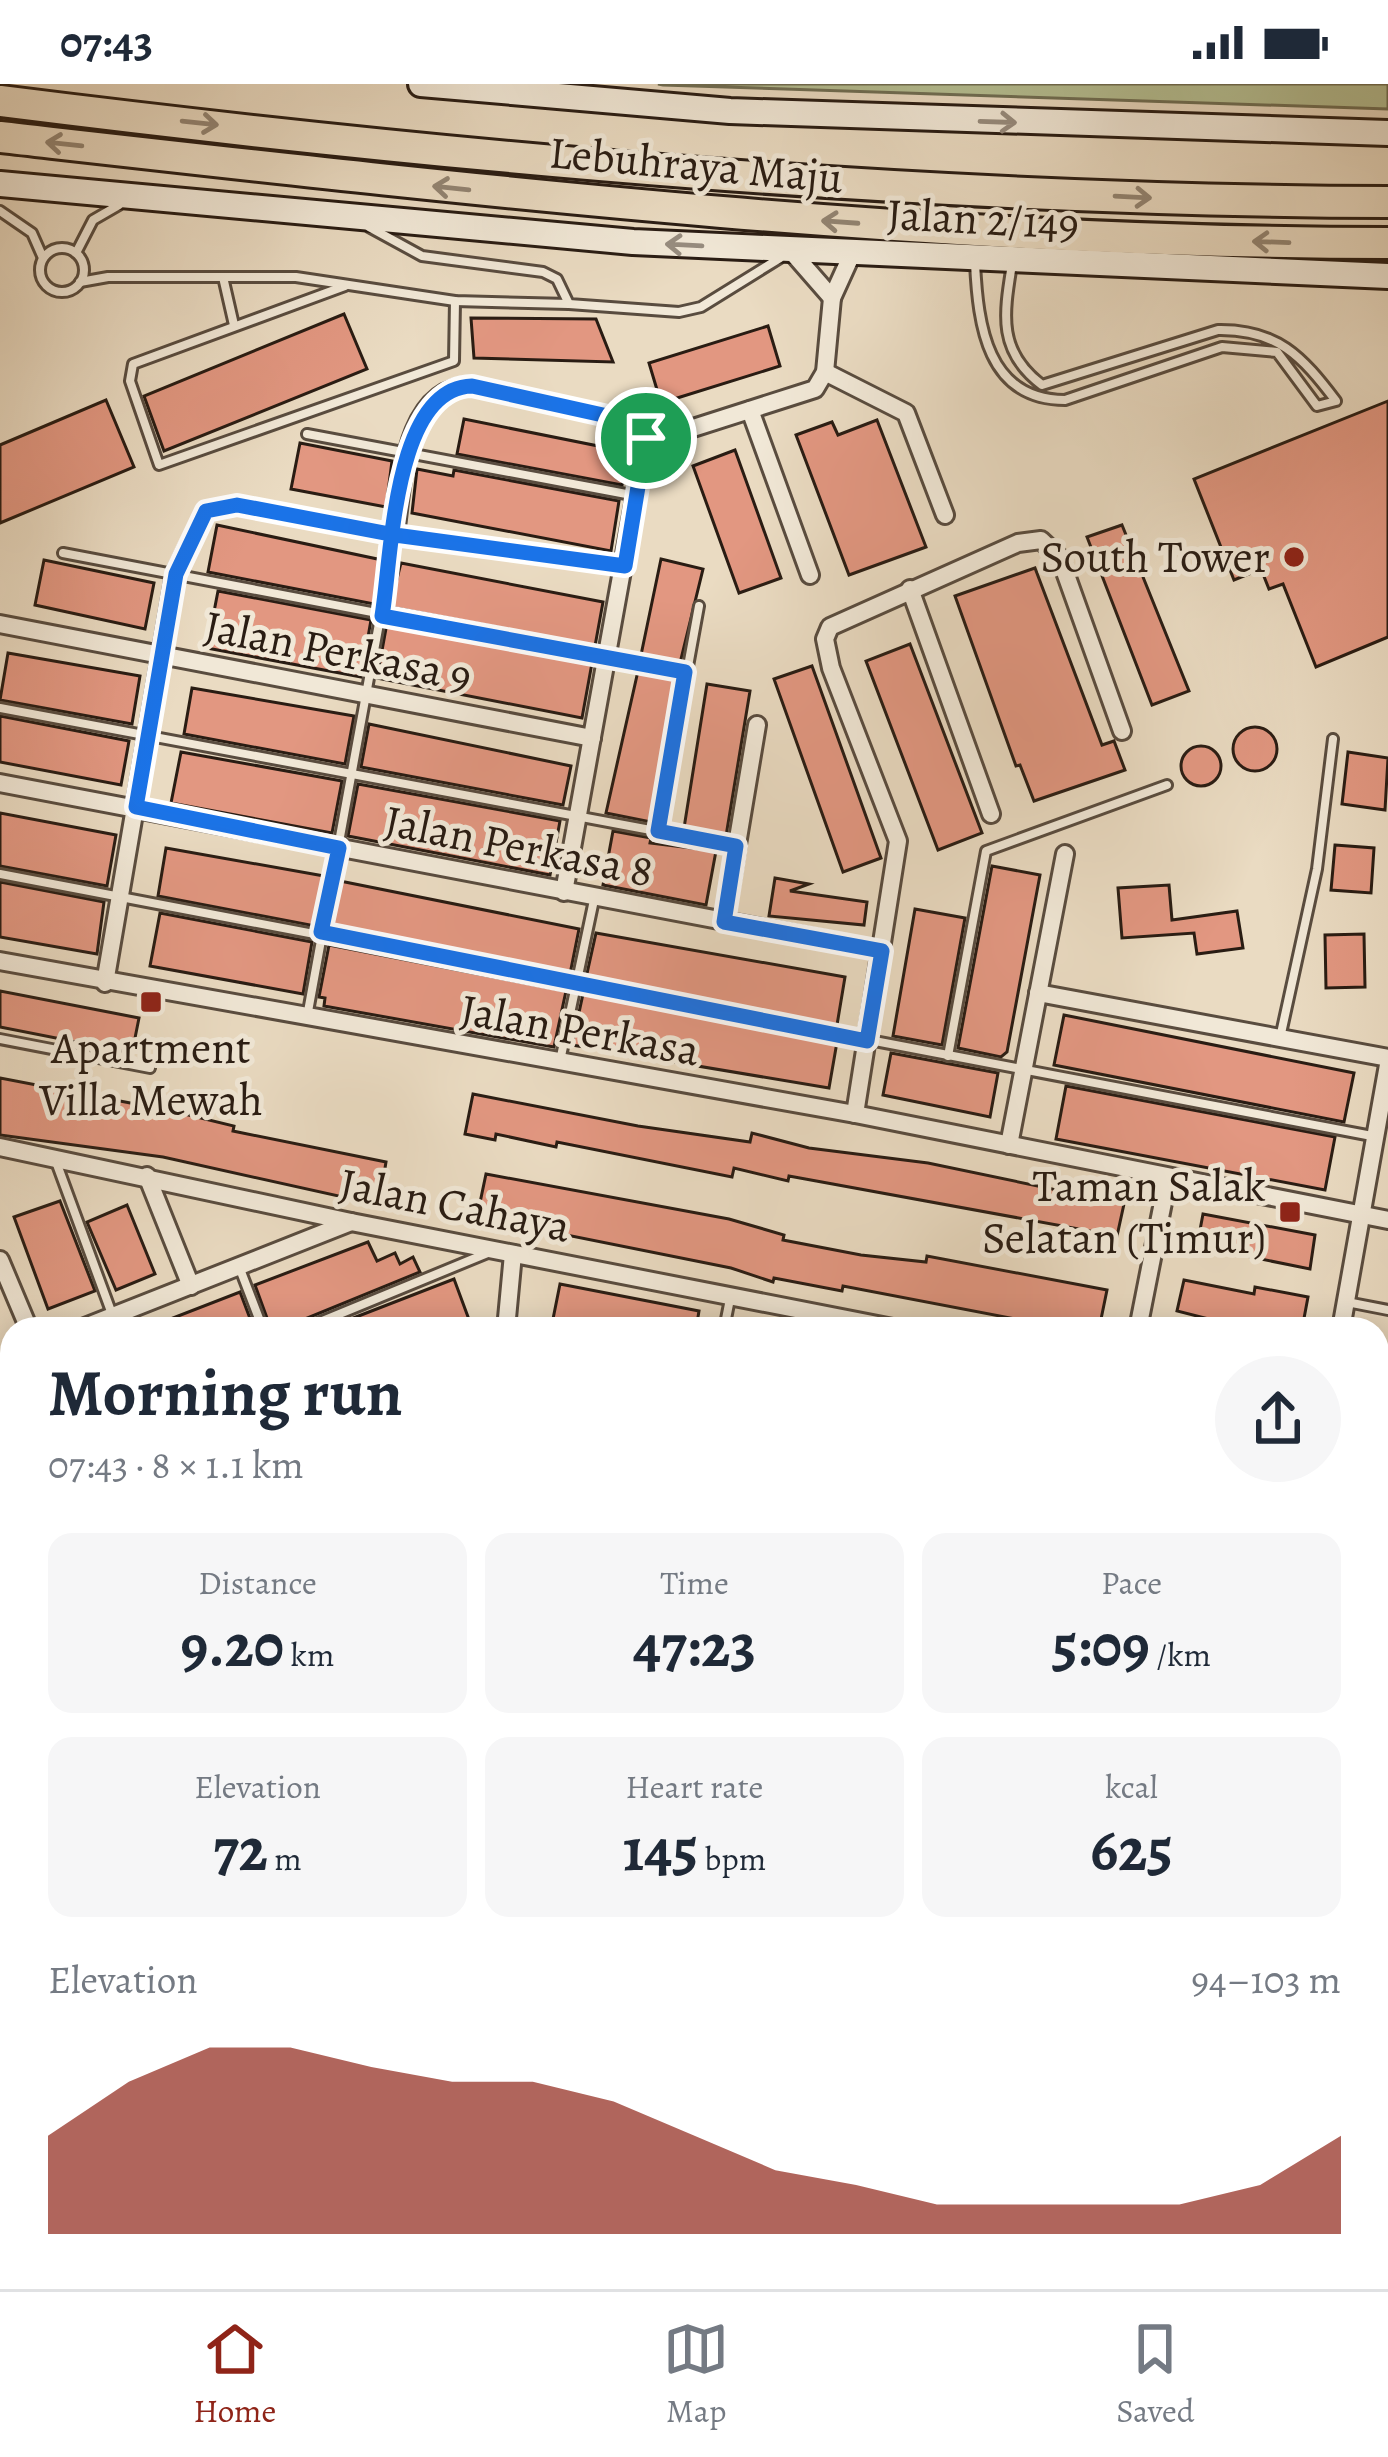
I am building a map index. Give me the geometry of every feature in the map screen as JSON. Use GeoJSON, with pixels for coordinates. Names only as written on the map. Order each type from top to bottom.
{"type":"FeatureCollection","features":[{"type":"Feature","properties":{"kind":"highway","name":"Lebuhraya Maju"},"geometry":{"type":"LineString","coordinates":[[0,101],[619,167],[1195,201],[1388,202]]}},
{"type":"Feature","properties":{"kind":"highway","name":"Lebuhraya Maju"},"geometry":{"type":"LineString","coordinates":[[0,137],[613,206],[1015,235],[1388,243]]}},
{"type":"Feature","properties":{"kind":"main road"},"geometry":{"type":"LineString","coordinates":[[421,84],[730,111],[1388,133]]}},
{"type":"Feature","properties":{"kind":"main road","name":"Jalan 2/149"},"geometry":{"type":"LineString","coordinates":[[0,184],[633,242],[1388,276]]}},
{"type":"Feature","properties":{"kind":"street"},"geometry":{"type":"LineString","coordinates":[[791,250],[832,298]]}},
{"type":"Feature","properties":{"kind":"street"},"geometry":{"type":"LineString","coordinates":[[646,438],[668,436],[814,389],[825,372],[832,298],[852,254]]}},
{"type":"Feature","properties":{"kind":"street"},"geometry":{"type":"LineString","coordinates":[[825,372],[906,413],[945,515]]}},
{"type":"Feature","properties":{"kind":"street"},"geometry":{"type":"LineString","coordinates":[[395,535],[407,451],[430,407],[461,386],[630,421],[646,438],[564,892]]}},
{"type":"Feature","properties":{"kind":"street"},"geometry":{"type":"LineString","coordinates":[[751,410],[810,575]]}},
{"type":"Feature","properties":{"kind":"street"},"geometry":{"type":"LineString","coordinates":[[105,983],[176,574],[200,517],[215,506],[237,505],[395,535],[625,566]]}},
{"type":"Feature","properties":{"kind":"street"},"geometry":{"type":"LineString","coordinates":[[854,1114],[898,841],[831,668],[825,639],[836,620],[1018,543],[1048,544],[1060,558],[1122,730]]}},
{"type":"Feature","properties":{"kind":"street"},"geometry":{"type":"LineString","coordinates":[[910,589],[992,814]]}},
{"type":"Feature","properties":{"kind":"street","name":"Jalan Perkasa 9"},"geometry":{"type":"LineString","coordinates":[[0,624],[592,738]]}},
{"type":"Feature","properties":{"kind":"street"},"geometry":{"type":"LineString","coordinates":[[724,922],[757,725]]}},
{"type":"Feature","properties":{"kind":"street","name":"Jalan Perkasa 8"},"geometry":{"type":"LineString","coordinates":[[0,783],[882,951]]}},
{"type":"Feature","properties":{"kind":"street"},"geometry":{"type":"LineString","coordinates":[[1009,1145],[1065,854]]}},
{"type":"Feature","properties":{"kind":"street","name":"Jalan Perkasa"},"geometry":{"type":"LineString","coordinates":[[0,961],[854,1114],[1388,1220]]}},
{"type":"Feature","properties":{"kind":"street"},"geometry":{"type":"LineString","coordinates":[[1038,993],[1388,1062],[1343,1317]]}},
{"type":"Feature","properties":{"kind":"street","name":"Jalan Cahaya"},"geometry":{"type":"LineString","coordinates":[[0,1147],[351,1222],[842,1317]]}},
{"type":"Feature","properties":{"kind":"street"},"geometry":{"type":"LineString","coordinates":[[147,1176],[191,1286]]}},
{"type":"Feature","properties":{"kind":"street"},"geometry":{"type":"LineString","coordinates":[[1140,1317],[1168,1177]]}},
{"type":"Feature","properties":{"kind":"street"},"geometry":{"type":"LineString","coordinates":[[113,1316],[351,1222]]}},
{"type":"Feature","properties":{"kind":"street"},"geometry":{"type":"LineString","coordinates":[[505,1252],[506,1317]]}},
{"type":"Feature","properties":{"kind":"street"},"geometry":{"type":"LineString","coordinates":[[0,1259],[24,1317]]}},
{"type":"Feature","properties":{"kind":"lane"},"geometry":{"type":"LineString","coordinates":[[76,253],[101,213],[149,196]]}},
{"type":"Feature","properties":{"kind":"lane"},"geometry":{"type":"LineString","coordinates":[[0,212],[32,232],[43,258],[40,273],[53,290],[68,291],[80,282],[84,270],[76,253]]}},
{"type":"Feature","properties":{"kind":"lane"},"geometry":{"type":"LineString","coordinates":[[349,215],[422,256],[544,272],[557,279],[568,304]]}},
{"type":"Feature","properties":{"kind":"lane"},"geometry":{"type":"LineString","coordinates":[[43,258],[55,248],[76,253]]}},
{"type":"Feature","properties":{"kind":"lane"},"geometry":{"type":"LineString","coordinates":[[80,282],[296,277],[455,302],[679,312],[701,307],[791,250]]}},
{"type":"Feature","properties":{"kind":"lane"},"geometry":{"type":"LineString","coordinates":[[975,260],[978,321],[986,345],[999,368],[1037,400],[1065,400],[1222,347],[1277,352],[1317,406],[1336,400],[1306,362],[1279,339],[1247,329],[1218,330],[1042,385],[1013,358],[1006,338],[1012,262]]}},
{"type":"Feature","properties":{"kind":"lane"},"geometry":{"type":"LineString","coordinates":[[223,277],[235,325]]}},
{"type":"Feature","properties":{"kind":"lane"},"geometry":{"type":"LineString","coordinates":[[345,286],[133,364],[130,382],[159,465],[454,361],[455,302]]}},
{"type":"Feature","properties":{"kind":"lane"},"geometry":{"type":"LineString","coordinates":[[307,434],[638,496]]}},
{"type":"Feature","properties":{"kind":"lane"},"geometry":{"type":"LineString","coordinates":[[307,1018],[395,535]]}},
{"type":"Feature","properties":{"kind":"lane"},"geometry":{"type":"LineString","coordinates":[[64,553],[685,672]]}},
{"type":"Feature","properties":{"kind":"lane"},"geometry":{"type":"LineString","coordinates":[[658,831],[699,606]]}},
{"type":"Feature","properties":{"kind":"lane"},"geometry":{"type":"LineString","coordinates":[[0,708],[736,846]]}},
{"type":"Feature","properties":{"kind":"lane"},"geometry":{"type":"LineString","coordinates":[[1280,1038],[1317,869],[1333,739]]}},
{"type":"Feature","properties":{"kind":"lane"},"geometry":{"type":"LineString","coordinates":[[948,1056],[986,851],[1167,785]]}},
{"type":"Feature","properties":{"kind":"lane"},"geometry":{"type":"LineString","coordinates":[[0,874],[1374,1136]]}},
{"type":"Feature","properties":{"kind":"lane"},"geometry":{"type":"LineString","coordinates":[[560,1063],[595,898]]}},
{"type":"Feature","properties":{"kind":"lane"},"geometry":{"type":"LineString","coordinates":[[0,1039],[150,1068]]}},
{"type":"Feature","properties":{"kind":"lane"},"geometry":{"type":"LineString","coordinates":[[55,1157],[113,1316]]}},
{"type":"Feature","properties":{"kind":"lane"},"geometry":{"type":"LineString","coordinates":[[334,1317],[505,1252]]}},
{"type":"Feature","properties":{"kind":"lane"},"geometry":{"type":"LineString","coordinates":[[240,1268],[258,1317]]}},
{"type":"Feature","properties":{"kind":"lane"},"geometry":{"type":"LineString","coordinates":[[726,1317],[731,1293]]}},
{"type":"Feature","properties":{"kind":"lane"},"geometry":{"type":"LineString","coordinates":[[1346,1302],[1388,1310]]}},
{"type":"Feature","properties":{"kind":"green space"},"geometry":{"type":"Polygon","coordinates":[[[658,84],[1388,84],[1388,109],[663,85],[658,84]]]}},
{"type":"Feature","properties":{"kind":"building"},"geometry":{"type":"Polygon","coordinates":[[[344,314],[367,369],[164,451],[144,396],[344,314]]]}},
{"type":"Feature","properties":{"kind":"building"},"geometry":{"type":"Polygon","coordinates":[[[471,318],[596,319],[613,362],[474,358],[471,318]]]}},
{"type":"Feature","properties":{"kind":"building"},"geometry":{"type":"Polygon","coordinates":[[[768,326],[780,366],[661,403],[649,363],[768,326]]]}},
{"type":"Feature","properties":{"kind":"building"},"geometry":{"type":"Polygon","coordinates":[[[106,400],[134,467],[0,523],[0,445],[106,400]]]}},
{"type":"Feature","properties":{"kind":"building"},"geometry":{"type":"Polygon","coordinates":[[[1388,401],[1388,637],[1316,667],[1283,584],[1269,589],[1261,569],[1234,580],[1194,479],[1388,401]]]}},
{"type":"Feature","properties":{"kind":"building"},"geometry":{"type":"Polygon","coordinates":[[[464,419],[628,452],[622,485],[457,454],[464,419]]]}},
{"type":"Feature","properties":{"kind":"building"},"geometry":{"type":"Polygon","coordinates":[[[877,420],[926,547],[849,575],[796,435],[832,422],[838,435],[877,420]]]}},
{"type":"Feature","properties":{"kind":"building"},"geometry":{"type":"Polygon","coordinates":[[[300,443],[392,461],[386,507],[291,489],[300,443]]]}},
{"type":"Feature","properties":{"kind":"building"},"geometry":{"type":"Polygon","coordinates":[[[735,450],[781,578],[739,593],[693,466],[735,450]]]}},
{"type":"Feature","properties":{"kind":"building"},"geometry":{"type":"Polygon","coordinates":[[[417,469],[453,476],[454,470],[619,501],[611,551],[412,513],[417,469]]]}},
{"type":"Feature","properties":{"kind":"building"},"geometry":{"type":"Polygon","coordinates":[[[217,525],[382,560],[374,604],[208,572],[217,525]]]}},
{"type":"Feature","properties":{"kind":"building"},"geometry":{"type":"Polygon","coordinates":[[[1122,525],[1189,691],[1152,705],[1087,537],[1122,525]]]}},
{"type":"Feature","properties":{"kind":"building"},"geometry":{"type":"Polygon","coordinates":[[[661,559],[703,569],[680,663],[641,655],[661,559]]]}},
{"type":"Feature","properties":{"kind":"building"},"geometry":{"type":"Polygon","coordinates":[[[44,560],[154,583],[145,629],[35,605],[44,560]]]}},
{"type":"Feature","properties":{"kind":"building"},"geometry":{"type":"Polygon","coordinates":[[[401,563],[603,602],[595,646],[390,607],[401,563]]]}},
{"type":"Feature","properties":{"kind":"building"},"geometry":{"type":"Polygon","coordinates":[[[1035,568],[1102,745],[1114,741],[1125,770],[1034,801],[1020,765],[1016,766],[955,596],[1035,568]]]}},
{"type":"Feature","properties":{"kind":"building"},"geometry":{"type":"Polygon","coordinates":[[[218,591],[371,620],[361,677],[207,648],[218,591]]]}},
{"type":"Feature","properties":{"kind":"building"},"geometry":{"type":"Polygon","coordinates":[[[387,623],[592,663],[582,718],[377,678],[387,623]]]}},
{"type":"Feature","properties":{"kind":"building"},"geometry":{"type":"Polygon","coordinates":[[[910,644],[982,833],[938,850],[866,661],[910,644]]]}},
{"type":"Feature","properties":{"kind":"building"},"geometry":{"type":"Polygon","coordinates":[[[8,653],[140,676],[132,724],[0,700],[8,653]]]}},
{"type":"Feature","properties":{"kind":"building"},"geometry":{"type":"Polygon","coordinates":[[[812,666],[881,858],[843,872],[774,679],[812,666]]]}},
{"type":"Feature","properties":{"kind":"building"},"geometry":{"type":"Polygon","coordinates":[[[638,671],[677,679],[651,822],[606,813],[638,671]]]}},
{"type":"Feature","properties":{"kind":"building"},"geometry":{"type":"Polygon","coordinates":[[[707,684],[750,691],[726,836],[684,828],[707,684]]]}},
{"type":"Feature","properties":{"kind":"building"},"geometry":{"type":"Polygon","coordinates":[[[192,688],[354,716],[345,764],[184,734],[192,688]]]}},
{"type":"Feature","properties":{"kind":"building"},"geometry":{"type":"Polygon","coordinates":[[[0,716],[129,741],[121,785],[0,762],[0,716]]]}},
{"type":"Feature","properties":{"kind":"building"},"geometry":{"type":"Polygon","coordinates":[[[369,724],[571,766],[563,805],[361,767],[369,724]]]}},
{"type":"Feature","properties":{"kind":"building"},"geometry":{"type":"Polygon","coordinates":[[[1255,727],[1270,734],[1277,749],[1270,764],[1255,771],[1240,764],[1233,749],[1240,734],[1255,727]]]}},
{"type":"Feature","properties":{"kind":"building"},"geometry":{"type":"Polygon","coordinates":[[[1201,746],[1215,752],[1221,766],[1215,780],[1201,786],[1187,780],[1181,766],[1187,752],[1201,746]]]}},
{"type":"Feature","properties":{"kind":"building"},"geometry":{"type":"Polygon","coordinates":[[[181,752],[342,781],[332,833],[171,803],[181,752]]]}},
{"type":"Feature","properties":{"kind":"building"},"geometry":{"type":"Polygon","coordinates":[[[1348,752],[1388,758],[1385,810],[1342,804],[1348,752]]]}},
{"type":"Feature","properties":{"kind":"building"},"geometry":{"type":"Polygon","coordinates":[[[358,784],[560,821],[550,875],[348,836],[358,784]]]}},
{"type":"Feature","properties":{"kind":"building"},"geometry":{"type":"Polygon","coordinates":[[[0,813],[116,835],[107,886],[0,866],[0,813]]]}},
{"type":"Feature","properties":{"kind":"building"},"geometry":{"type":"Polygon","coordinates":[[[613,831],[651,838],[650,843],[716,851],[706,905],[603,885],[613,831]]]}},
{"type":"Feature","properties":{"kind":"building"},"geometry":{"type":"Polygon","coordinates":[[[1335,845],[1374,848],[1371,893],[1331,890],[1335,845]]]}},
{"type":"Feature","properties":{"kind":"building"},"geometry":{"type":"Polygon","coordinates":[[[166,848],[324,876],[315,926],[158,896],[166,848]]]}},
{"type":"Feature","properties":{"kind":"building"},"geometry":{"type":"Polygon","coordinates":[[[992,866],[1040,875],[1007,1052],[1001,1057],[958,1048],[992,866]]]}},
{"type":"Feature","properties":{"kind":"building"},"geometry":{"type":"Polygon","coordinates":[[[775,878],[809,884],[790,891],[867,902],[864,925],[769,916],[775,878]]]}},
{"type":"Feature","properties":{"kind":"building"},"geometry":{"type":"Polygon","coordinates":[[[340,881],[579,929],[570,974],[332,929],[340,881]]]}},
{"type":"Feature","properties":{"kind":"building"},"geometry":{"type":"Polygon","coordinates":[[[0,882],[104,902],[97,954],[0,937],[0,882]]]}},
{"type":"Feature","properties":{"kind":"building"},"geometry":{"type":"Polygon","coordinates":[[[1169,885],[1172,920],[1237,911],[1243,948],[1197,954],[1194,933],[1122,938],[1118,888],[1169,885]]]}},
{"type":"Feature","properties":{"kind":"building"},"geometry":{"type":"Polygon","coordinates":[[[915,909],[965,918],[942,1045],[893,1036],[915,909]]]}},
{"type":"Feature","properties":{"kind":"building"},"geometry":{"type":"Polygon","coordinates":[[[160,913],[312,942],[303,994],[150,966],[160,913]]]}},
{"type":"Feature","properties":{"kind":"building"},"geometry":{"type":"Polygon","coordinates":[[[596,933],[845,977],[837,1025],[586,978],[596,933]]]}},
{"type":"Feature","properties":{"kind":"building"},"geometry":{"type":"Polygon","coordinates":[[[1364,934],[1365,987],[1326,988],[1325,935],[1364,934]]]}},
{"type":"Feature","properties":{"kind":"building"},"geometry":{"type":"Polygon","coordinates":[[[329,945],[566,991],[554,1047],[324,1006],[325,998],[319,997],[329,945]]]}},
{"type":"Feature","properties":{"kind":"building"},"geometry":{"type":"Polygon","coordinates":[[[0,991],[139,1018],[132,1053],[0,1027],[0,991]]]}},
{"type":"Feature","properties":{"kind":"building"},"geometry":{"type":"Polygon","coordinates":[[[583,994],[837,1042],[829,1088],[572,1045],[583,994]]]}},
{"type":"Feature","properties":{"kind":"building"},"geometry":{"type":"Polygon","coordinates":[[[1064,1015],[1354,1073],[1344,1122],[1054,1065],[1064,1015]]]}},
{"type":"Feature","properties":{"kind":"building"},"geometry":{"type":"Polygon","coordinates":[[[891,1053],[998,1073],[990,1117],[883,1095],[891,1053]]]}},
{"type":"Feature","properties":{"kind":"building"},"geometry":{"type":"Polygon","coordinates":[[[0,1078],[172,1111],[234,1126],[233,1131],[386,1162],[379,1205],[163,1157],[0,1135],[0,1078]]]}},
{"type":"Feature","properties":{"kind":"building"},"geometry":{"type":"Polygon","coordinates":[[[1066,1086],[1335,1137],[1325,1190],[1056,1139],[1066,1086]]]}},
{"type":"Feature","properties":{"kind":"building"},"geometry":{"type":"Polygon","coordinates":[[[473,1094],[750,1142],[752,1133],[809,1148],[928,1163],[1124,1204],[1117,1236],[789,1176],[788,1181],[734,1168],[732,1177],[557,1142],[556,1147],[496,1134],[495,1140],[465,1134],[473,1094]]]}},
{"type":"Feature","properties":{"kind":"building"},"geometry":{"type":"Polygon","coordinates":[[[486,1174],[729,1219],[784,1235],[783,1240],[861,1255],[926,1262],[927,1256],[1107,1290],[1101,1317],[1005,1317],[843,1286],[842,1291],[774,1278],[773,1282],[731,1268],[477,1217],[486,1174]]]}},
{"type":"Feature","properties":{"kind":"building"},"geometry":{"type":"Polygon","coordinates":[[[60,1201],[95,1291],[48,1309],[14,1217],[60,1201]]]}},
{"type":"Feature","properties":{"kind":"building"},"geometry":{"type":"Polygon","coordinates":[[[127,1205],[155,1274],[116,1290],[87,1222],[127,1205]]]}},
{"type":"Feature","properties":{"kind":"building"},"geometry":{"type":"Polygon","coordinates":[[[1203,1214],[1315,1235],[1310,1269],[1197,1246],[1203,1214]]]}},
{"type":"Feature","properties":{"kind":"building"},"geometry":{"type":"Polygon","coordinates":[[[368,1242],[377,1261],[395,1253],[400,1264],[413,1257],[420,1272],[310,1317],[267,1317],[255,1285],[368,1242]]]}},
{"type":"Feature","properties":{"kind":"building"},"geometry":{"type":"Polygon","coordinates":[[[454,1279],[468,1317],[356,1317],[454,1279]]]}},
{"type":"Feature","properties":{"kind":"building"},"geometry":{"type":"Polygon","coordinates":[[[1184,1280],[1254,1294],[1255,1287],[1308,1297],[1304,1317],[1201,1317],[1177,1311],[1184,1280]]]}},
{"type":"Feature","properties":{"kind":"building"},"geometry":{"type":"Polygon","coordinates":[[[560,1284],[699,1311],[698,1317],[553,1317],[560,1284]]]}},
{"type":"Feature","properties":{"kind":"building"},"geometry":{"type":"Polygon","coordinates":[[[240,1292],[249,1317],[175,1317],[240,1292]]]}},
{"type":"Feature","properties":{"kind":"place","name":"South Tower"},"geometry":{"type":"Point","coordinates":[1294,557]}},
{"type":"Feature","properties":{"kind":"place","name":"Apartment Villa Mewah"},"geometry":{"type":"Point","coordinates":[151,1002]}},
{"type":"Feature","properties":{"kind":"place","name":"Taman Salak Selatan (Timur)"},"geometry":{"type":"Point","coordinates":[1290,1212]}},
{"type":"Feature","properties":{"kind":"route"},"geometry":{"type":"LineString","coordinates":[[646,438],[625,566],[395,535],[237,505],[206,511],[176,574],[136,807],[339,848],[321,932],[867,1041],[882,951],[724,922],[736,846],[658,831],[685,672],[382,616],[395,535],[407,451],[420,420],[449,390],[472,386],[630,421],[639,425],[646,438]]}}]}
